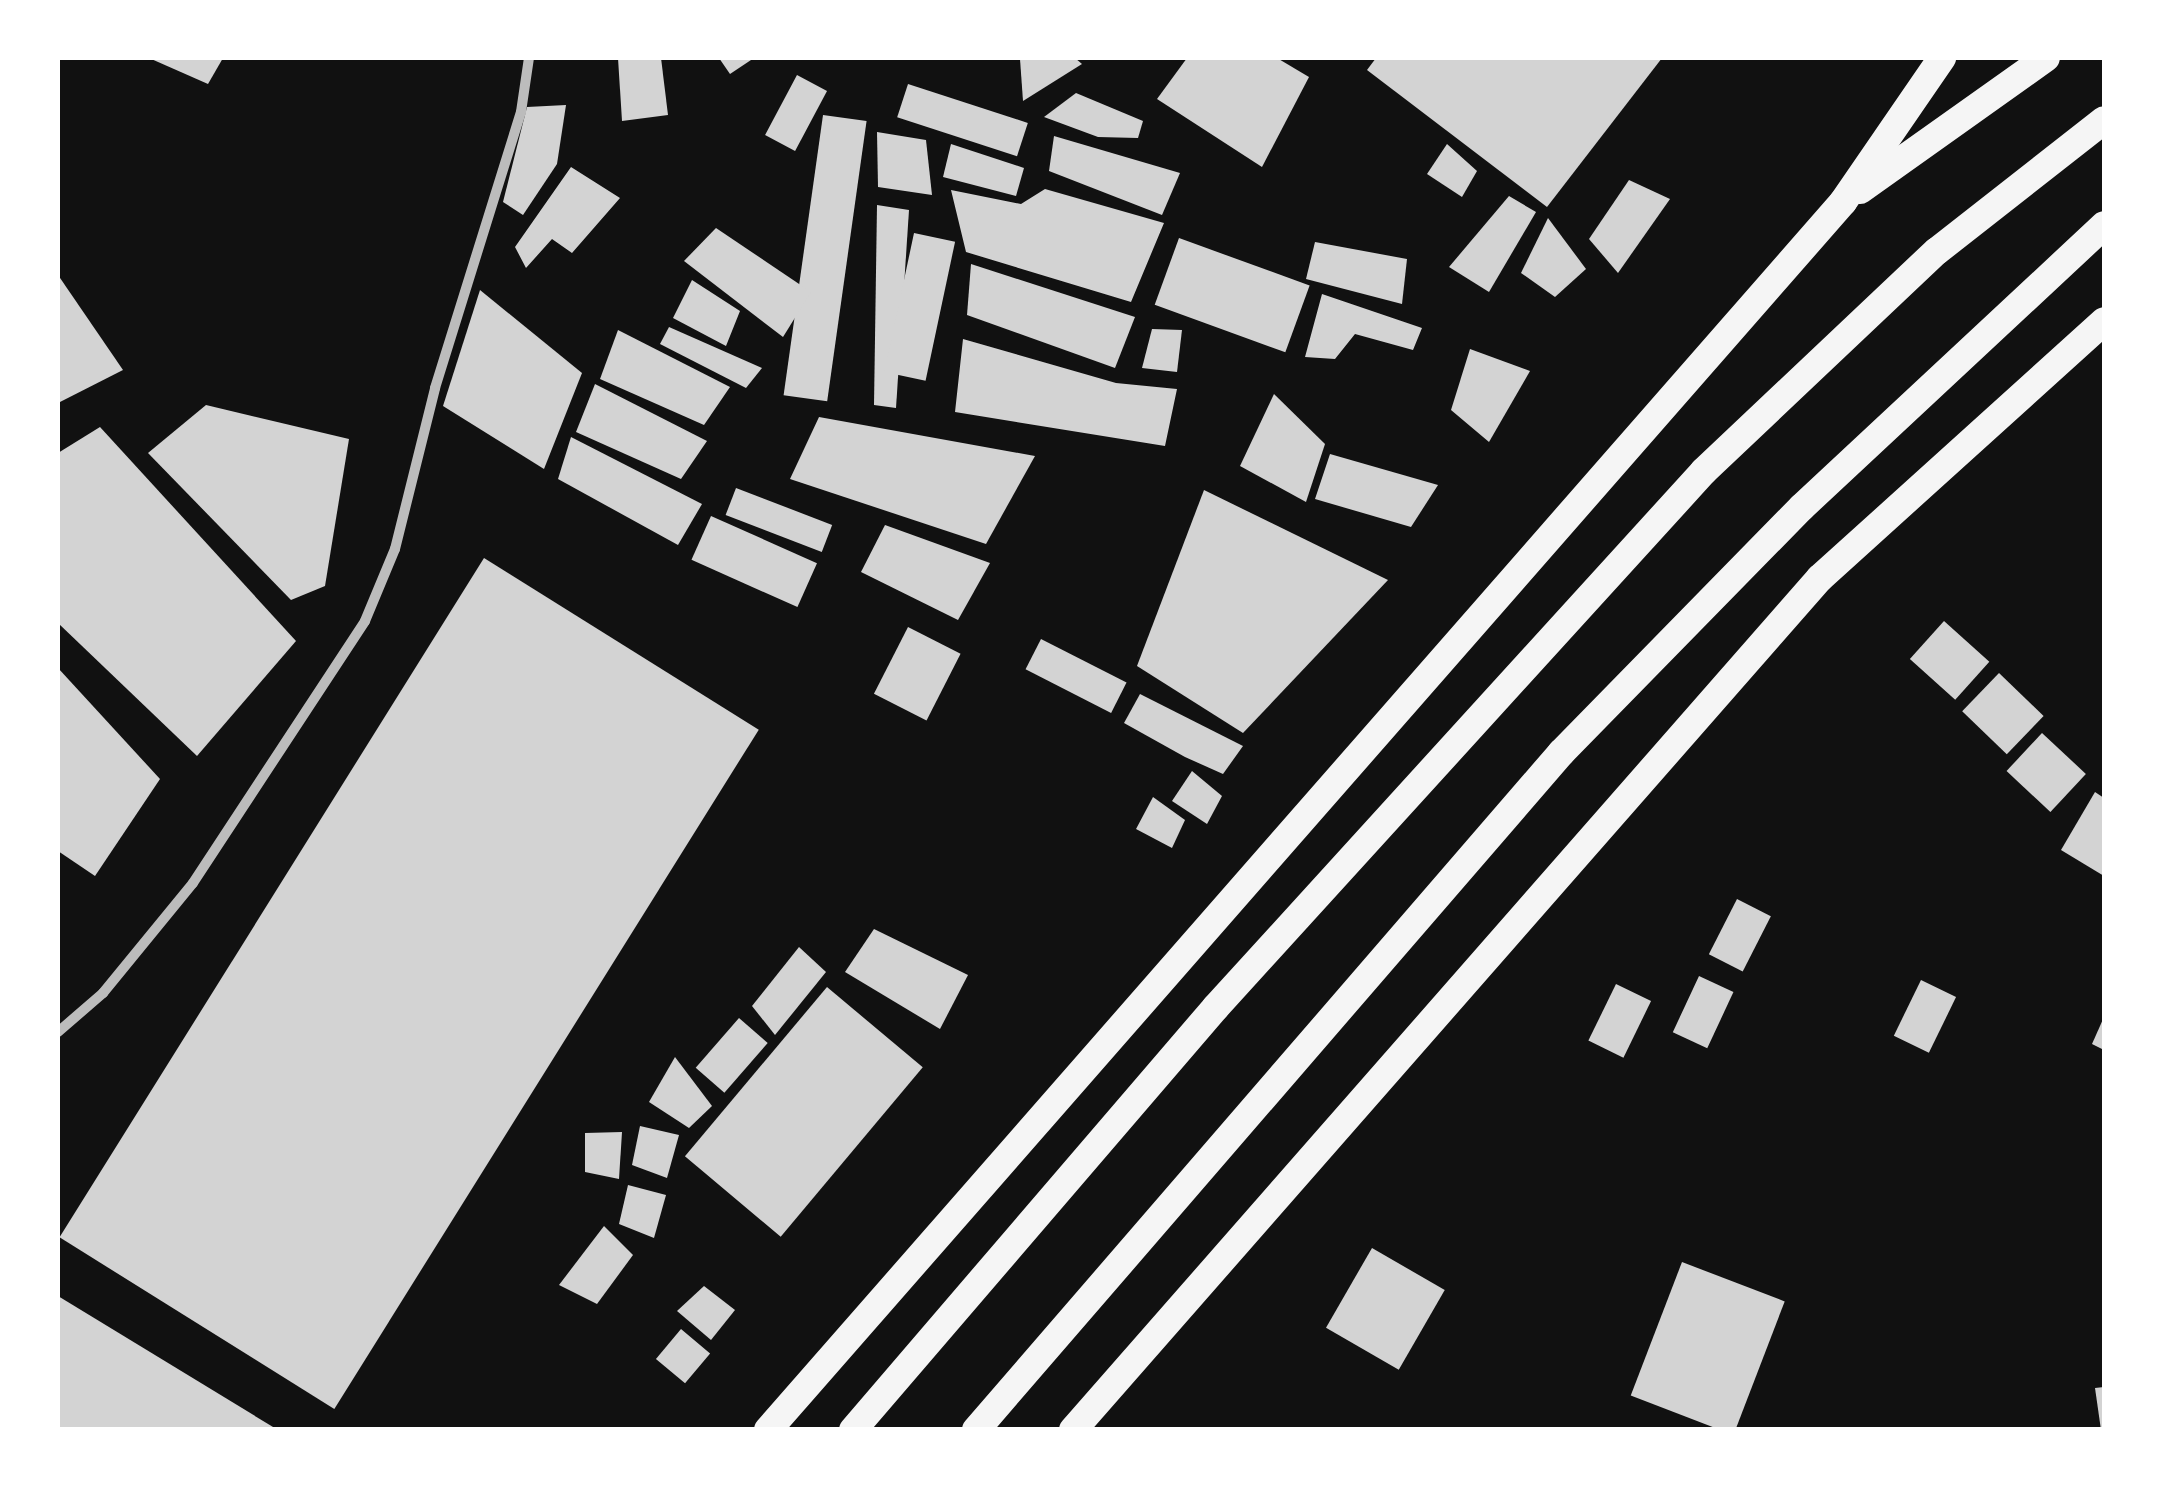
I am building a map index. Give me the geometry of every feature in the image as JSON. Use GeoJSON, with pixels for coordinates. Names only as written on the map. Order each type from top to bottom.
{"type":"FeatureCollection","features":[{"type":"Feature","properties":{"kind":"highway"},"geometry":{"type":"LineString","coordinates":[[768,1430],[1843,202],[1942,58]]}},
{"type":"Feature","properties":{"kind":"highway"},"geometry":{"type":"LineString","coordinates":[[1843,202],[2046,58]]}},
{"type":"Feature","properties":{"kind":"highway"},"geometry":{"type":"LineString","coordinates":[[853,1430],[1216,1008],[1704,472],[1937,251],[2104,120]]}},
{"type":"Feature","properties":{"kind":"highway"},"geometry":{"type":"LineString","coordinates":[[976,1430],[1364,973],[1560,753],[1802,508],[2104,225]]}},
{"type":"Feature","properties":{"kind":"highway"},"geometry":{"type":"LineString","coordinates":[[1072,1430],[1820,578],[2104,321]]}},
{"type":"Feature","properties":{"kind":"street"},"geometry":{"type":"LineString","coordinates":[[58,1032],[103,993],[193,883],[365,621],[395,549],[435,388],[520,112],[529,58]]}},
{"type":"Feature","properties":{"kind":"building"},"geometry":{"type":"Polygon","coordinates":[[[149,58],[223,58],[208,84],[149,58]]]}},
{"type":"Feature","properties":{"kind":"building"},"geometry":{"type":"Polygon","coordinates":[[[618,58],[661,58],[668,115],[622,121],[618,58]]]}},
{"type":"Feature","properties":{"kind":"building"},"geometry":{"type":"Polygon","coordinates":[[[719,58],[754,58],[730,74],[719,58]]]}},
{"type":"Feature","properties":{"kind":"building"},"geometry":{"type":"Polygon","coordinates":[[[1075,58],[1082,64],[1023,101],[1020,59],[1075,58]]]}},
{"type":"Feature","properties":{"kind":"building"},"geometry":{"type":"Polygon","coordinates":[[[1187,58],[1277,58],[1309,77],[1262,167],[1157,99],[1187,58]]]}},
{"type":"Feature","properties":{"kind":"building"},"geometry":{"type":"Polygon","coordinates":[[[1376,58],[1662,58],[1547,207],[1367,70],[1376,58]]]}},
{"type":"Feature","properties":{"kind":"building"},"geometry":{"type":"Polygon","coordinates":[[[797,75],[827,91],[795,151],[765,135],[797,75]]]}},
{"type":"Feature","properties":{"kind":"building"},"geometry":{"type":"Polygon","coordinates":[[[908,84],[1028,123],[1017,156],[897,117],[908,84]]]}},
{"type":"Feature","properties":{"kind":"building"},"geometry":{"type":"Polygon","coordinates":[[[1076,93],[1143,121],[1138,138],[1098,137],[1044,117],[1076,93]]]}},
{"type":"Feature","properties":{"kind":"building"},"geometry":{"type":"Polygon","coordinates":[[[566,105],[557,164],[523,215],[503,202],[527,107],[566,105]]]}},
{"type":"Feature","properties":{"kind":"building"},"geometry":{"type":"Polygon","coordinates":[[[823,115],[867,121],[827,401],[784,395],[823,115]]]}},
{"type":"Feature","properties":{"kind":"building"},"geometry":{"type":"Polygon","coordinates":[[[877,132],[926,140],[932,195],[878,187],[877,132]]]}},
{"type":"Feature","properties":{"kind":"building"},"geometry":{"type":"Polygon","coordinates":[[[1054,136],[1180,173],[1162,215],[1049,171],[1054,136]]]}},
{"type":"Feature","properties":{"kind":"building"},"geometry":{"type":"Polygon","coordinates":[[[951,144],[1024,168],[1016,196],[943,177],[951,144]]]}},
{"type":"Feature","properties":{"kind":"building"},"geometry":{"type":"Polygon","coordinates":[[[1447,144],[1477,171],[1462,197],[1427,174],[1447,144]]]}},
{"type":"Feature","properties":{"kind":"building"},"geometry":{"type":"Polygon","coordinates":[[[571,167],[620,198],[572,253],[552,239],[526,268],[515,247],[571,167]]]}},
{"type":"Feature","properties":{"kind":"building"},"geometry":{"type":"Polygon","coordinates":[[[1629,180],[1670,199],[1618,273],[1589,239],[1629,180]]]}},
{"type":"Feature","properties":{"kind":"building"},"geometry":{"type":"Polygon","coordinates":[[[1045,189],[1164,223],[1131,302],[966,252],[951,190],[1021,204],[1045,189]]]}},
{"type":"Feature","properties":{"kind":"building"},"geometry":{"type":"Polygon","coordinates":[[[1509,196],[1536,212],[1489,292],[1449,267],[1509,196]]]}},
{"type":"Feature","properties":{"kind":"building"},"geometry":{"type":"Polygon","coordinates":[[[877,205],[909,210],[896,408],[874,405],[877,205]]]}},
{"type":"Feature","properties":{"kind":"building"},"geometry":{"type":"Polygon","coordinates":[[[1548,218],[1586,269],[1555,297],[1521,273],[1548,218]]]}},
{"type":"Feature","properties":{"kind":"building"},"geometry":{"type":"Polygon","coordinates":[[[716,228],[811,292],[783,337],[684,261],[716,228]]]}},
{"type":"Feature","properties":{"kind":"building"},"geometry":{"type":"Polygon","coordinates":[[[914,233],[955,242],[926,381],[884,372],[914,233]]]}},
{"type":"Feature","properties":{"kind":"building"},"geometry":{"type":"Polygon","coordinates":[[[1179,238],[1310,286],[1285,352],[1155,305],[1179,238]]]}},
{"type":"Feature","properties":{"kind":"building"},"geometry":{"type":"Polygon","coordinates":[[[1315,242],[1407,259],[1402,304],[1306,279],[1315,242]]]}},
{"type":"Feature","properties":{"kind":"building"},"geometry":{"type":"Polygon","coordinates":[[[971,264],[1135,317],[1115,368],[967,315],[971,264]]]}},
{"type":"Feature","properties":{"kind":"building"},"geometry":{"type":"Polygon","coordinates":[[[58,275],[123,370],[58,403],[58,275]]]}},
{"type":"Feature","properties":{"kind":"building"},"geometry":{"type":"Polygon","coordinates":[[[692,280],[740,311],[726,346],[673,318],[692,280]]]}},
{"type":"Feature","properties":{"kind":"building"},"geometry":{"type":"Polygon","coordinates":[[[480,290],[582,373],[544,469],[443,406],[480,290]]]}},
{"type":"Feature","properties":{"kind":"building"},"geometry":{"type":"Polygon","coordinates":[[[1322,294],[1422,328],[1413,350],[1355,334],[1335,359],[1305,357],[1322,294]]]}},
{"type":"Feature","properties":{"kind":"building"},"geometry":{"type":"Polygon","coordinates":[[[669,327],[762,368],[746,388],[660,344],[669,327]]]}},
{"type":"Feature","properties":{"kind":"building"},"geometry":{"type":"Polygon","coordinates":[[[1152,329],[1182,330],[1177,372],[1142,368],[1152,329]]]}},
{"type":"Feature","properties":{"kind":"building"},"geometry":{"type":"Polygon","coordinates":[[[618,330],[730,387],[704,425],[600,379],[618,330]]]}},
{"type":"Feature","properties":{"kind":"building"},"geometry":{"type":"Polygon","coordinates":[[[963,339],[1116,383],[1177,389],[1165,446],[955,412],[963,339]]]}},
{"type":"Feature","properties":{"kind":"building"},"geometry":{"type":"Polygon","coordinates":[[[1470,349],[1530,371],[1489,442],[1451,410],[1470,349]]]}},
{"type":"Feature","properties":{"kind":"building"},"geometry":{"type":"Polygon","coordinates":[[[595,384],[707,441],[681,479],[576,432],[595,384]]]}},
{"type":"Feature","properties":{"kind":"building"},"geometry":{"type":"Polygon","coordinates":[[[1274,394],[1325,444],[1306,502],[1240,466],[1274,394]]]}},
{"type":"Feature","properties":{"kind":"building"},"geometry":{"type":"Polygon","coordinates":[[[206,405],[349,439],[325,586],[291,600],[148,453],[206,405]]]}},
{"type":"Feature","properties":{"kind":"building"},"geometry":{"type":"Polygon","coordinates":[[[819,417],[1035,456],[986,544],[790,479],[819,417]]]}},
{"type":"Feature","properties":{"kind":"building"},"geometry":{"type":"Polygon","coordinates":[[[100,427],[296,641],[197,756],[58,623],[58,453],[100,427]]]}},
{"type":"Feature","properties":{"kind":"building"},"geometry":{"type":"Polygon","coordinates":[[[571,437],[702,504],[678,545],[558,479],[571,437]]]}},
{"type":"Feature","properties":{"kind":"building"},"geometry":{"type":"Polygon","coordinates":[[[1330,454],[1438,485],[1411,527],[1315,499],[1330,454]]]}},
{"type":"Feature","properties":{"kind":"building"},"geometry":{"type":"Polygon","coordinates":[[[736,488],[832,525],[822,552],[726,515],[736,488]]]}},
{"type":"Feature","properties":{"kind":"building"},"geometry":{"type":"Polygon","coordinates":[[[1204,490],[1388,580],[1243,733],[1137,666],[1204,490]]]}},
{"type":"Feature","properties":{"kind":"building"},"geometry":{"type":"Polygon","coordinates":[[[711,516],[817,563],[797,607],[691,560],[711,516]]]}},
{"type":"Feature","properties":{"kind":"building"},"geometry":{"type":"Polygon","coordinates":[[[885,525],[990,563],[958,620],[861,572],[885,525]]]}},
{"type":"Feature","properties":{"kind":"building"},"geometry":{"type":"Polygon","coordinates":[[[484,558],[759,730],[334,1409],[60,1237],[484,558]]]}},
{"type":"Feature","properties":{"kind":"building"},"geometry":{"type":"Polygon","coordinates":[[[1944,621],[1989,662],[1955,700],[1910,659],[1944,621]]]}},
{"type":"Feature","properties":{"kind":"building"},"geometry":{"type":"Polygon","coordinates":[[[908,627],[961,654],[927,721],[874,694],[908,627]]]}},
{"type":"Feature","properties":{"kind":"building"},"geometry":{"type":"Polygon","coordinates":[[[1041,639],[1127,683],[1111,713],[1026,669],[1041,639]]]}},
{"type":"Feature","properties":{"kind":"building"},"geometry":{"type":"Polygon","coordinates":[[[58,668],[160,779],[95,876],[58,851],[58,668]]]}},
{"type":"Feature","properties":{"kind":"building"},"geometry":{"type":"Polygon","coordinates":[[[1999,673],[2044,716],[2007,754],[1962,711],[1999,673]]]}},
{"type":"Feature","properties":{"kind":"building"},"geometry":{"type":"Polygon","coordinates":[[[1140,694],[1243,746],[1223,774],[1185,757],[1124,723],[1140,694]]]}},
{"type":"Feature","properties":{"kind":"building"},"geometry":{"type":"Polygon","coordinates":[[[2042,733],[2086,774],[2050,812],[2007,771],[2042,733]]]}},
{"type":"Feature","properties":{"kind":"building"},"geometry":{"type":"Polygon","coordinates":[[[1192,771],[1222,796],[1207,824],[1172,801],[1192,771]]]}},
{"type":"Feature","properties":{"kind":"building"},"geometry":{"type":"Polygon","coordinates":[[[2095,792],[2104,798],[2104,876],[2061,850],[2095,792]]]}},
{"type":"Feature","properties":{"kind":"building"},"geometry":{"type":"Polygon","coordinates":[[[1153,797],[1185,820],[1172,848],[1136,829],[1153,797]]]}},
{"type":"Feature","properties":{"kind":"building"},"geometry":{"type":"Polygon","coordinates":[[[1737,899],[1771,916],[1743,971],[1709,954],[1737,899]]]}},
{"type":"Feature","properties":{"kind":"building"},"geometry":{"type":"Polygon","coordinates":[[[874,929],[968,975],[940,1029],[845,972],[874,929]]]}},
{"type":"Feature","properties":{"kind":"building"},"geometry":{"type":"Polygon","coordinates":[[[799,947],[826,972],[775,1035],[752,1006],[799,947]]]}},
{"type":"Feature","properties":{"kind":"building"},"geometry":{"type":"Polygon","coordinates":[[[1699,976],[1733,992],[1707,1048],[1673,1032],[1699,976]]]}},
{"type":"Feature","properties":{"kind":"building"},"geometry":{"type":"Polygon","coordinates":[[[1921,980],[1956,997],[1929,1053],[1894,1036],[1921,980]]]}},
{"type":"Feature","properties":{"kind":"building"},"geometry":{"type":"Polygon","coordinates":[[[1616,984],[1651,1001],[1623,1058],[1588,1041],[1616,984]]]}},
{"type":"Feature","properties":{"kind":"building"},"geometry":{"type":"Polygon","coordinates":[[[827,987],[923,1067],[781,1237],[685,1156],[827,987]]]}},
{"type":"Feature","properties":{"kind":"building"},"geometry":{"type":"Polygon","coordinates":[[[2104,1017],[2104,1050],[2092,1044],[2104,1017]]]}},
{"type":"Feature","properties":{"kind":"building"},"geometry":{"type":"Polygon","coordinates":[[[739,1018],[768,1043],[724,1093],[696,1068],[739,1018]]]}},
{"type":"Feature","properties":{"kind":"building"},"geometry":{"type":"Polygon","coordinates":[[[675,1057],[712,1106],[689,1128],[649,1102],[675,1057]]]}},
{"type":"Feature","properties":{"kind":"building"},"geometry":{"type":"Polygon","coordinates":[[[640,1126],[679,1135],[667,1178],[632,1165],[640,1126]]]}},
{"type":"Feature","properties":{"kind":"building"},"geometry":{"type":"Polygon","coordinates":[[[622,1132],[619,1179],[585,1172],[585,1133],[622,1132]]]}},
{"type":"Feature","properties":{"kind":"building"},"geometry":{"type":"Polygon","coordinates":[[[628,1185],[666,1195],[654,1238],[619,1224],[628,1185]]]}},
{"type":"Feature","properties":{"kind":"building"},"geometry":{"type":"Polygon","coordinates":[[[604,1226],[633,1255],[597,1304],[559,1285],[604,1226]]]}},
{"type":"Feature","properties":{"kind":"building"},"geometry":{"type":"Polygon","coordinates":[[[1372,1248],[1445,1290],[1399,1370],[1326,1328],[1372,1248]]]}},
{"type":"Feature","properties":{"kind":"building"},"geometry":{"type":"Polygon","coordinates":[[[1682,1262],[1785,1301],[1735,1430],[1721,1430],[1631,1396],[1682,1262]]]}},
{"type":"Feature","properties":{"kind":"building"},"geometry":{"type":"Polygon","coordinates":[[[704,1286],[735,1310],[711,1340],[677,1311],[704,1286]]]}},
{"type":"Feature","properties":{"kind":"building"},"geometry":{"type":"Polygon","coordinates":[[[58,1296],[278,1430],[58,1430],[58,1296]]]}},
{"type":"Feature","properties":{"kind":"building"},"geometry":{"type":"Polygon","coordinates":[[[681,1329],[710,1353],[685,1383],[656,1359],[681,1329]]]}},
{"type":"Feature","properties":{"kind":"building"},"geometry":{"type":"Polygon","coordinates":[[[2104,1387],[2104,1430],[2101,1430],[2095,1388],[2104,1387]]]}}]}
